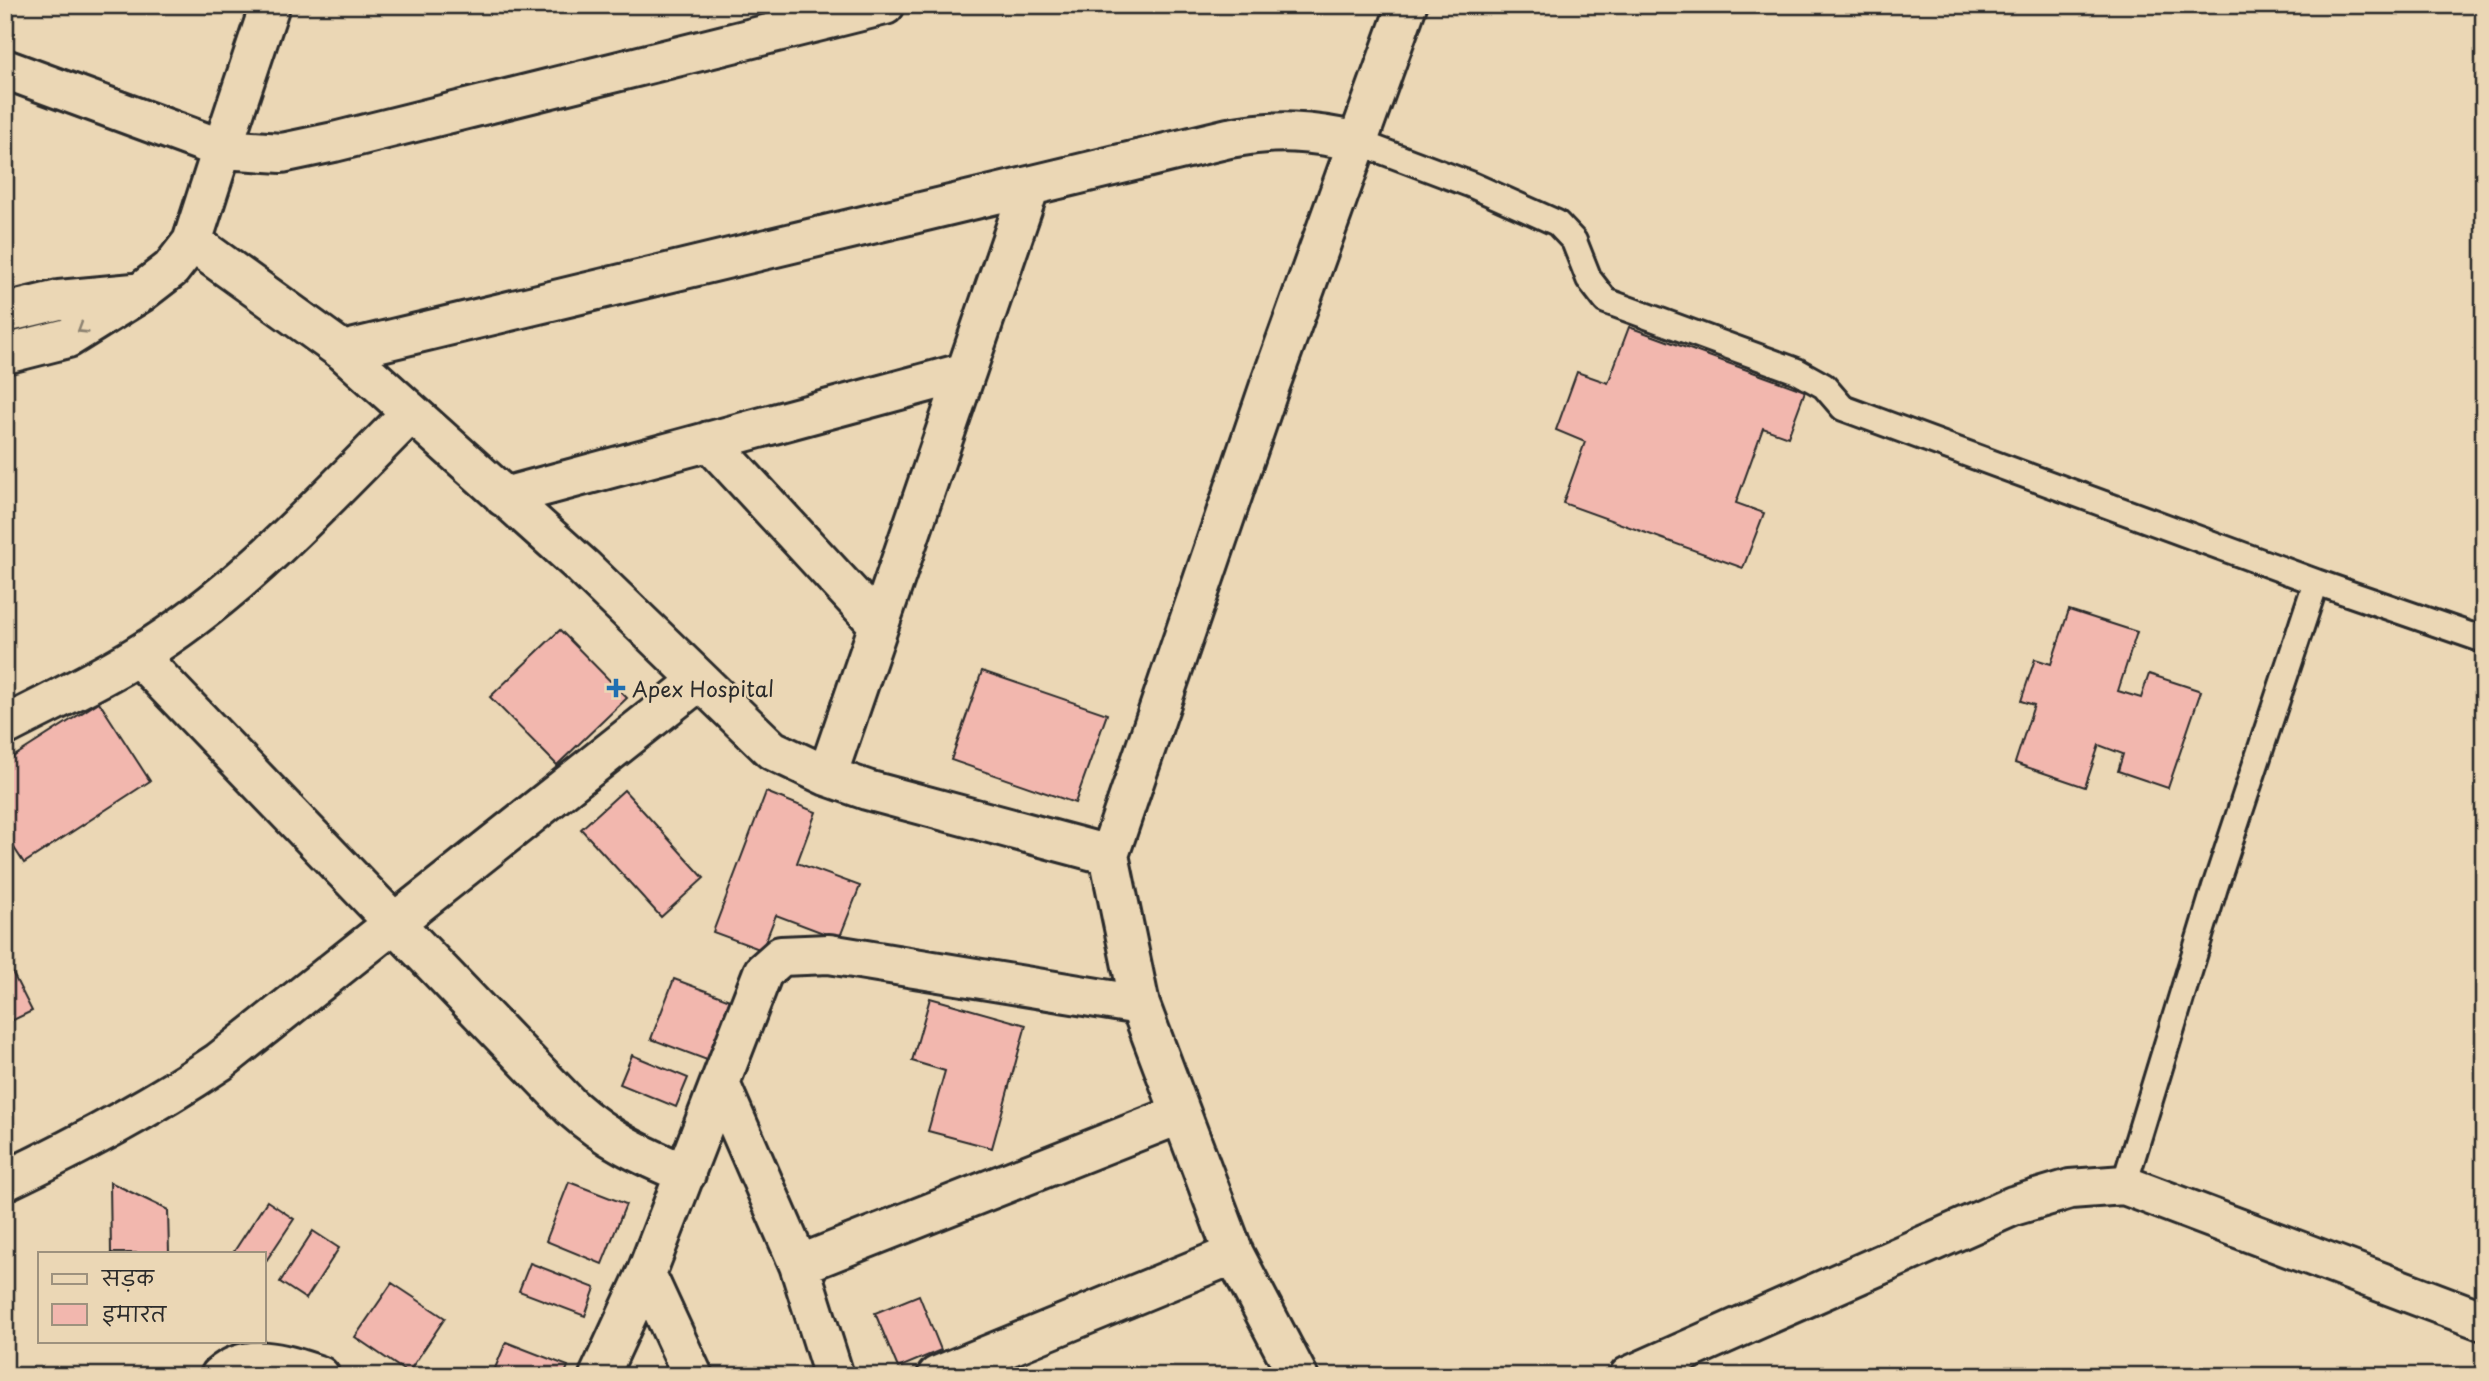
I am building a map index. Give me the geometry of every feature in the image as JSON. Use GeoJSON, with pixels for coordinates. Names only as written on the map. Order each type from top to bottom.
{"type":"FeatureCollection","features":[{"type":"Feature","properties":{"kind":"street"},"geometry":{"type":"LineString","coordinates":[[5,354],[68,338],[139,293],[171,269],[192,242],[270,5]]}},
{"type":"Feature","properties":{"kind":"street"},"geometry":{"type":"LineString","coordinates":[[5,69],[222,149],[282,153],[885,5]]}},
{"type":"Feature","properties":{"kind":"street"},"geometry":{"type":"LineString","coordinates":[[1298,1376],[1234,1255],[1140,1005],[1109,855],[1269,388],[1408,5]]}},
{"type":"Feature","properties":{"kind":"street"},"geometry":{"type":"LineString","coordinates":[[343,351],[1272,130],[1310,131],[1358,142]]}},
{"type":"Feature","properties":{"kind":"street"},"geometry":{"type":"LineString","coordinates":[[827,776],[1030,186]]}},
{"type":"Feature","properties":{"kind":"street"},"geometry":{"type":"LineString","coordinates":[[192,242],[343,351],[583,567],[772,750],[827,776],[1109,855]]}},
{"type":"Feature","properties":{"kind":"street"},"geometry":{"type":"LineString","coordinates":[[5,313],[59,300],[139,293]]}},
{"type":"Feature","properties":{"kind":"street"},"geometry":{"type":"LineString","coordinates":[[504,497],[966,372]]}},
{"type":"Feature","properties":{"kind":"street"},"geometry":{"type":"LineString","coordinates":[[5,726],[138,656],[208,606],[259,561],[411,412]]}},
{"type":"Feature","properties":{"kind":"street"},"geometry":{"type":"LineString","coordinates":[[709,441],[879,625]]}},
{"type":"Feature","properties":{"kind":"street"},"geometry":{"type":"LineString","coordinates":[[138,656],[590,1124],[625,1148],[686,1174]]}},
{"type":"Feature","properties":{"kind":"street"},"geometry":{"type":"LineString","coordinates":[[5,1181],[91,1140],[170,1095],[219,1062],[699,681]]}},
{"type":"Feature","properties":{"kind":"street"},"geometry":{"type":"LineString","coordinates":[[599,1376],[646,1274],[763,972],[781,956],[829,954],[1140,1005]]}},
{"type":"Feature","properties":{"kind":"street"},"geometry":{"type":"LineString","coordinates":[[721,1086],[799,1265],[834,1376]]}},
{"type":"Feature","properties":{"kind":"street"},"geometry":{"type":"LineString","coordinates":[[799,1265],[1181,1114]]}},
{"type":"Feature","properties":{"kind":"street"},"geometry":{"type":"LineString","coordinates":[[1629,1376],[2013,1206],[2070,1189],[2124,1185],[2484,1321]]}},
{"type":"Feature","properties":{"kind":"street"},"geometry":{"type":"LineString","coordinates":[[937,1376],[1234,1255]]}},
{"type":"Feature","properties":{"kind":"street"},"geometry":{"type":"LineString","coordinates":[[646,1274],[693,1376]]}},
{"type":"Feature","properties":{"kind":"street"},"geometry":{"type":"LineString","coordinates":[[220,1376],[243,1363],[265,1360],[320,1376]]}},
{"type":"Feature","properties":{"kind":"lane"},"geometry":{"type":"LineString","coordinates":[[1358,142],[1472,185],[1557,223],[1574,241],[1589,279],[1606,302],[1797,371],[1824,386],[1843,408],[2316,582],[2484,640]]}},
{"type":"Feature","properties":{"kind":"lane"},"geometry":{"type":"LineString","coordinates":[[2124,1185],[2215,887],[2316,582]]}},
{"type":"Feature","properties":{"kind":"building"},"geometry":{"type":"Polygon","coordinates":[[[1629,327],[1805,391],[1788,437],[1763,428],[1736,503],[1764,513],[1743,568],[1563,503],[1585,442],[1556,430],[1577,372],[1608,383],[1629,327]]]}},
{"type":"Feature","properties":{"kind":"building"},"geometry":{"type":"Polygon","coordinates":[[[2069,610],[2137,632],[2118,691],[2141,698],[2149,674],[2201,691],[2168,788],[2118,771],[2123,754],[2099,745],[2085,787],[2015,763],[2034,705],[2021,701],[2035,659],[2051,664],[2069,610]]]}},
{"type":"Feature","properties":{"kind":"building"},"geometry":{"type":"Polygon","coordinates":[[[560,630],[627,698],[557,765],[490,697],[560,630]]]}},
{"type":"Feature","properties":{"kind":"building"},"geometry":{"type":"Polygon","coordinates":[[[982,671],[1107,714],[1075,803],[951,760],[982,671]]]}},
{"type":"Feature","properties":{"kind":"building"},"geometry":{"type":"Polygon","coordinates":[[[99,702],[150,781],[24,863],[5,834],[5,762],[99,702]]]}},
{"type":"Feature","properties":{"kind":"building"},"geometry":{"type":"Polygon","coordinates":[[[624,790],[704,878],[661,917],[581,829],[624,790]]]}},
{"type":"Feature","properties":{"kind":"building"},"geometry":{"type":"Polygon","coordinates":[[[766,792],[816,812],[797,863],[860,886],[839,939],[776,915],[762,950],[713,932],[766,792]]]}},
{"type":"Feature","properties":{"kind":"building"},"geometry":{"type":"Polygon","coordinates":[[[5,958],[32,1011],[5,1024],[5,958]]]}},
{"type":"Feature","properties":{"kind":"building"},"geometry":{"type":"Polygon","coordinates":[[[674,979],[730,1000],[707,1060],[651,1039],[674,979]]]}},
{"type":"Feature","properties":{"kind":"building"},"geometry":{"type":"Polygon","coordinates":[[[930,998],[1026,1025],[992,1148],[928,1131],[945,1071],[912,1061],[930,998]]]}},
{"type":"Feature","properties":{"kind":"building"},"geometry":{"type":"Polygon","coordinates":[[[632,1055],[688,1078],[676,1107],[620,1084],[632,1055]]]}},
{"type":"Feature","properties":{"kind":"building"},"geometry":{"type":"Polygon","coordinates":[[[110,1182],[168,1210],[169,1252],[111,1252],[110,1182]]]}},
{"type":"Feature","properties":{"kind":"building"},"geometry":{"type":"Polygon","coordinates":[[[569,1182],[626,1204],[602,1264],[546,1241],[569,1182]]]}},
{"type":"Feature","properties":{"kind":"building"},"geometry":{"type":"Polygon","coordinates":[[[267,1201],[294,1219],[266,1261],[266,1252],[234,1252],[267,1201]]]}},
{"type":"Feature","properties":{"kind":"building"},"geometry":{"type":"Polygon","coordinates":[[[313,1231],[339,1248],[306,1299],[280,1282],[313,1231]]]}},
{"type":"Feature","properties":{"kind":"building"},"geometry":{"type":"Polygon","coordinates":[[[530,1263],[595,1288],[585,1316],[519,1291],[530,1263]]]}},
{"type":"Feature","properties":{"kind":"building"},"geometry":{"type":"Polygon","coordinates":[[[392,1283],[445,1318],[408,1373],[355,1337],[392,1283]]]}},
{"type":"Feature","properties":{"kind":"building"},"geometry":{"type":"Polygon","coordinates":[[[919,1295],[941,1350],[898,1368],[875,1313],[919,1295]]]}},
{"type":"Feature","properties":{"kind":"building"},"geometry":{"type":"Polygon","coordinates":[[[506,1342],[568,1366],[564,1376],[493,1373],[506,1342]]]}},
{"type":"Feature","properties":{"kind":"place","name":"Apex Hospital"},"geometry":{"type":"Point","coordinates":[616,688]}}]}
